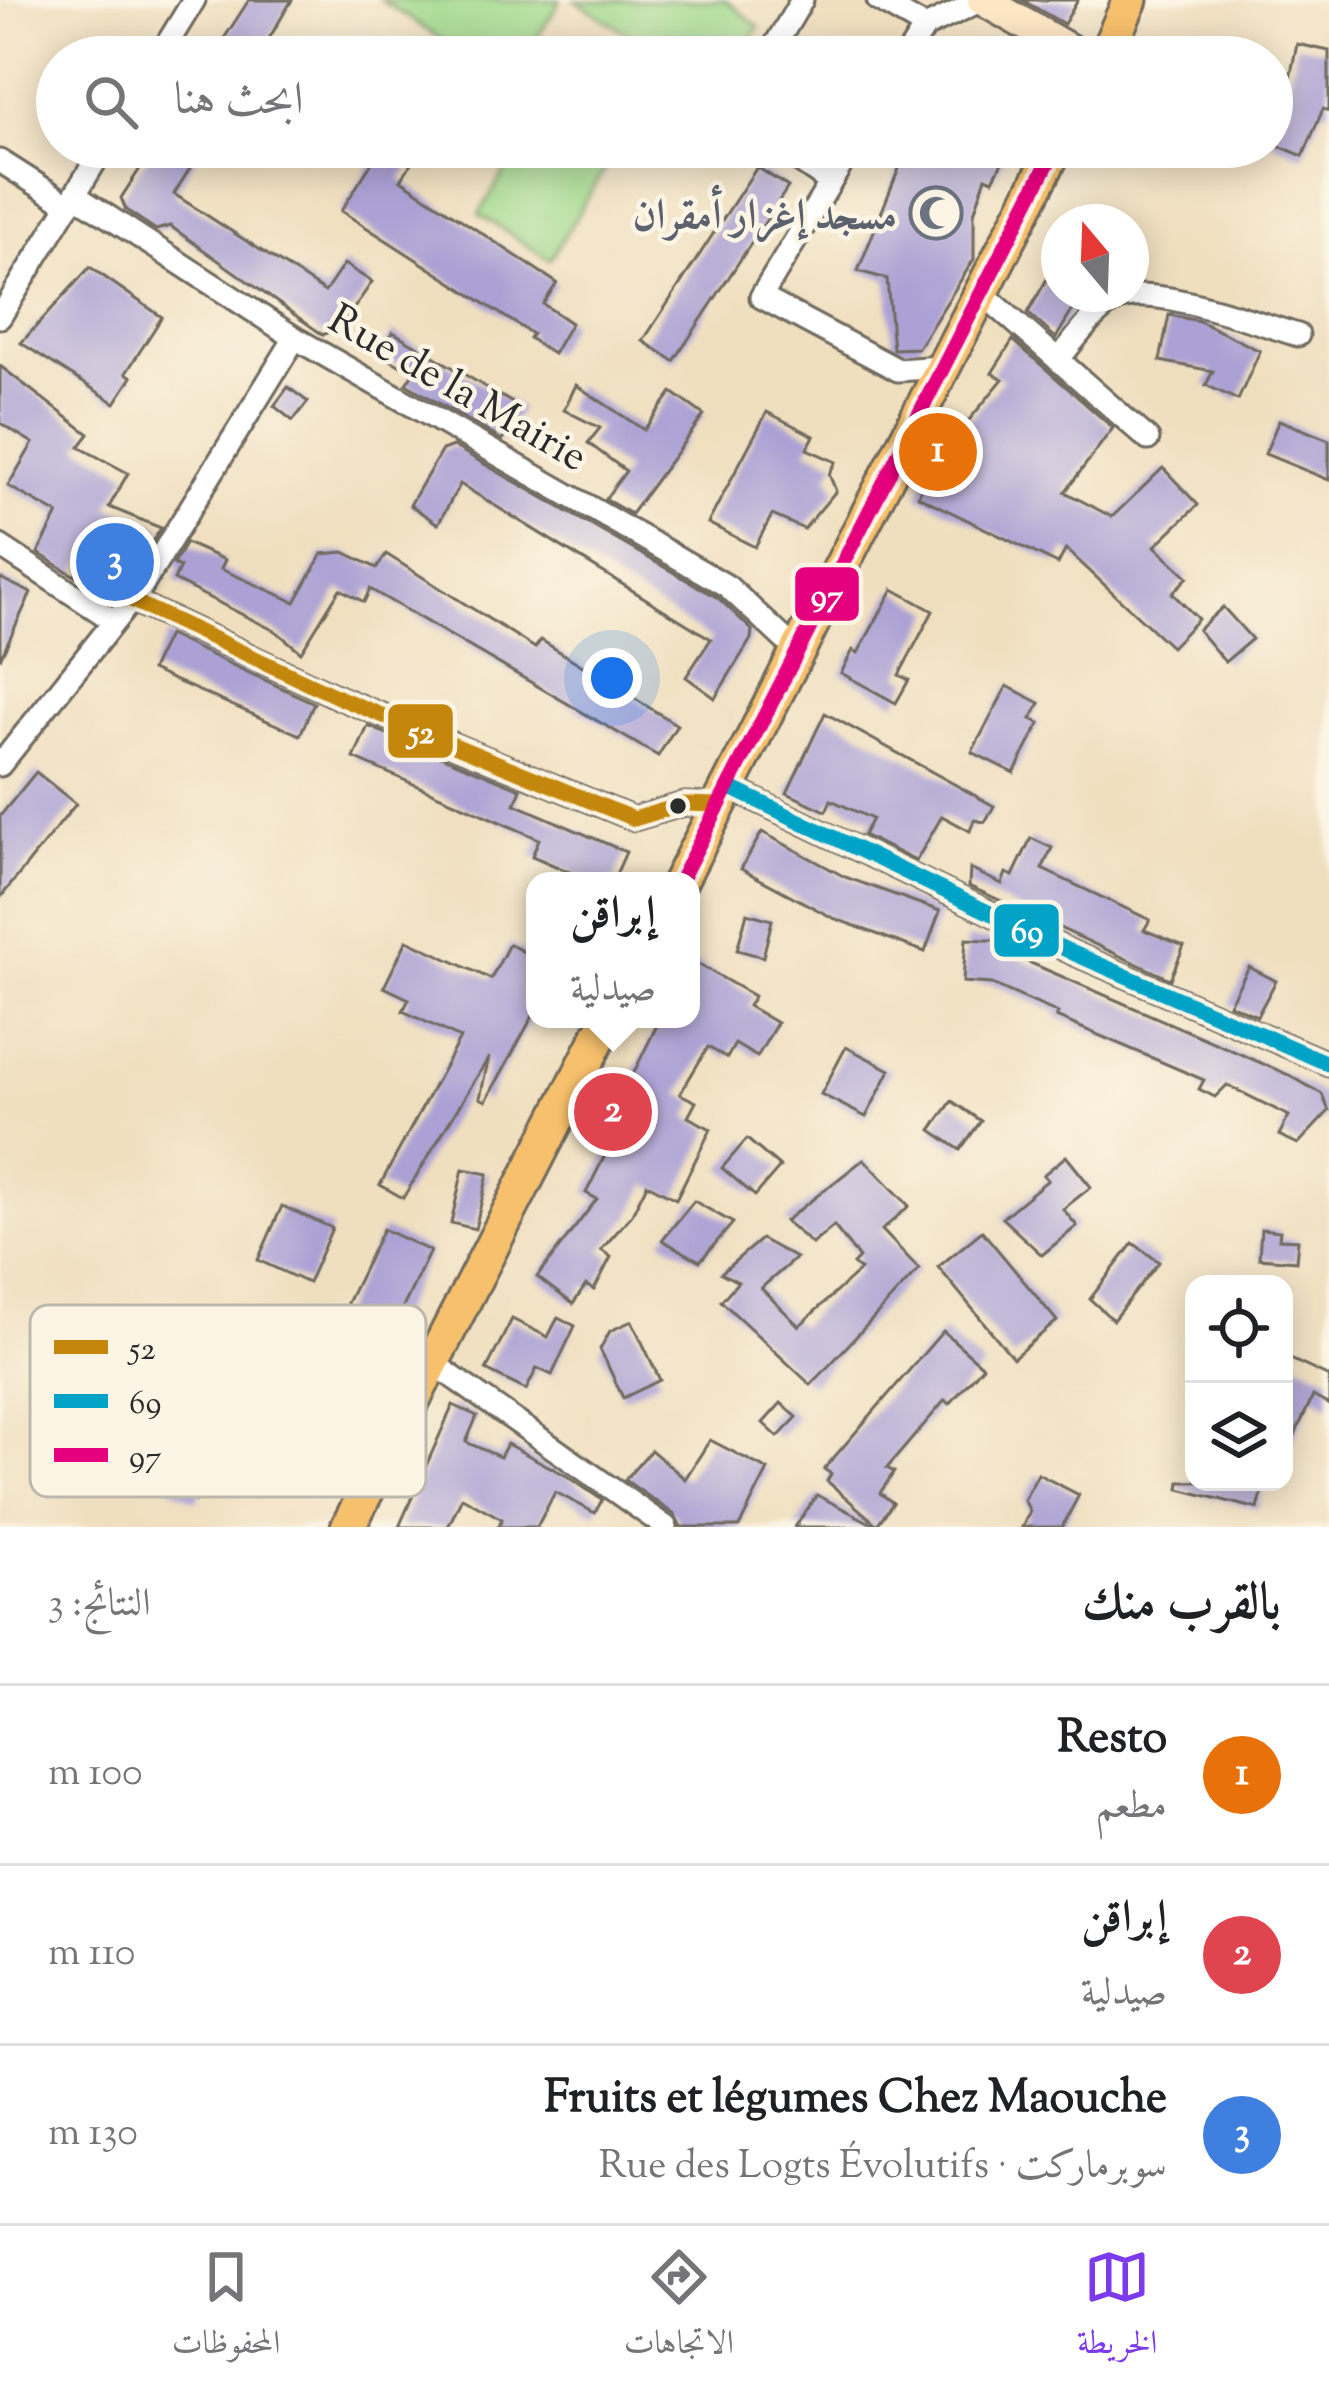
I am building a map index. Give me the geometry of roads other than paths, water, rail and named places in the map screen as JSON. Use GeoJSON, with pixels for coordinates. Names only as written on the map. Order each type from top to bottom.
{"type":"FeatureCollection","features":[{"type":"Feature","properties":{"kind":"main road"},"geometry":{"type":"LineString","coordinates":[[983,0],[1046,36]]}},
{"type":"Feature","properties":{"kind":"main road"},"geometry":{"type":"LineString","coordinates":[[1115,36],[1130,0]]}},
{"type":"Feature","properties":{"kind":"main road"},"geometry":{"type":"LineString","coordinates":[[685,872],[1045,168]]}},
{"type":"Feature","properties":{"kind":"main road"},"geometry":{"type":"LineString","coordinates":[[426,1369],[603,1028]]}},
{"type":"Feature","properties":{"kind":"main road"},"geometry":{"type":"LineString","coordinates":[[348,1527],[363,1497]]}},
{"type":"Feature","properties":{"kind":"street"},"geometry":{"type":"LineString","coordinates":[[172,36],[194,0]]}},
{"type":"Feature","properties":{"kind":"street"},"geometry":{"type":"LineString","coordinates":[[781,36],[802,0]]}},
{"type":"Feature","properties":{"kind":"street"},"geometry":{"type":"LineString","coordinates":[[878,0],[925,27]]}},
{"type":"Feature","properties":{"kind":"street"},"geometry":{"type":"LineString","coordinates":[[919,36],[925,27],[983,0]]}},
{"type":"Feature","properties":{"kind":"street","name":"Rue de la Mairie"},"geometry":{"type":"LineString","coordinates":[[0,161],[72,200],[295,338],[727,586],[797,651]]}},
{"type":"Feature","properties":{"kind":"street"},"geometry":{"type":"LineString","coordinates":[[0,317],[91,168]]}},
{"type":"Feature","properties":{"kind":"street"},"geometry":{"type":"LineString","coordinates":[[810,168],[830,182]]}},
{"type":"Feature","properties":{"kind":"street"},"geometry":{"type":"LineString","coordinates":[[839,168],[761,297],[898,370],[941,367]]}},
{"type":"Feature","properties":{"kind":"street"},"geometry":{"type":"LineString","coordinates":[[980,291],[1148,439]]}},
{"type":"Feature","properties":{"kind":"street"},"geometry":{"type":"LineString","coordinates":[[1058,360],[1099,314],[1129,296],[1157,297],[1298,334]]}},
{"type":"Feature","properties":{"kind":"street"},"geometry":{"type":"LineString","coordinates":[[0,765],[131,600],[295,338]]}},
{"type":"Feature","properties":{"kind":"street"},"geometry":{"type":"LineString","coordinates":[[0,546],[113,621]]}},
{"type":"Feature","properties":{"kind":"street"},"geometry":{"type":"LineString","coordinates":[[131,600],[340,698],[634,819],[724,796],[1329,1064]]}},
{"type":"Feature","properties":{"kind":"street"},"geometry":{"type":"LineString","coordinates":[[430,1361],[666,1527]]}},
{"type":"Feature","properties":{"kind":"place","name":"مسجد إغزار أمقران"},"geometry":{"type":"Point","coordinates":[936,213]}},
{"type":"Feature","properties":{"kind":"place","name":"Resto"},"geometry":{"type":"Point","coordinates":[938,452]}},
{"type":"Feature","properties":{"kind":"place","name":"Fruits et légumes Chez Maouche"},"geometry":{"type":"Point","coordinates":[115,562]}},
{"type":"Feature","properties":{"kind":"place","name":"إبراقن"},"geometry":{"type":"Point","coordinates":[613,1112]}}]}
